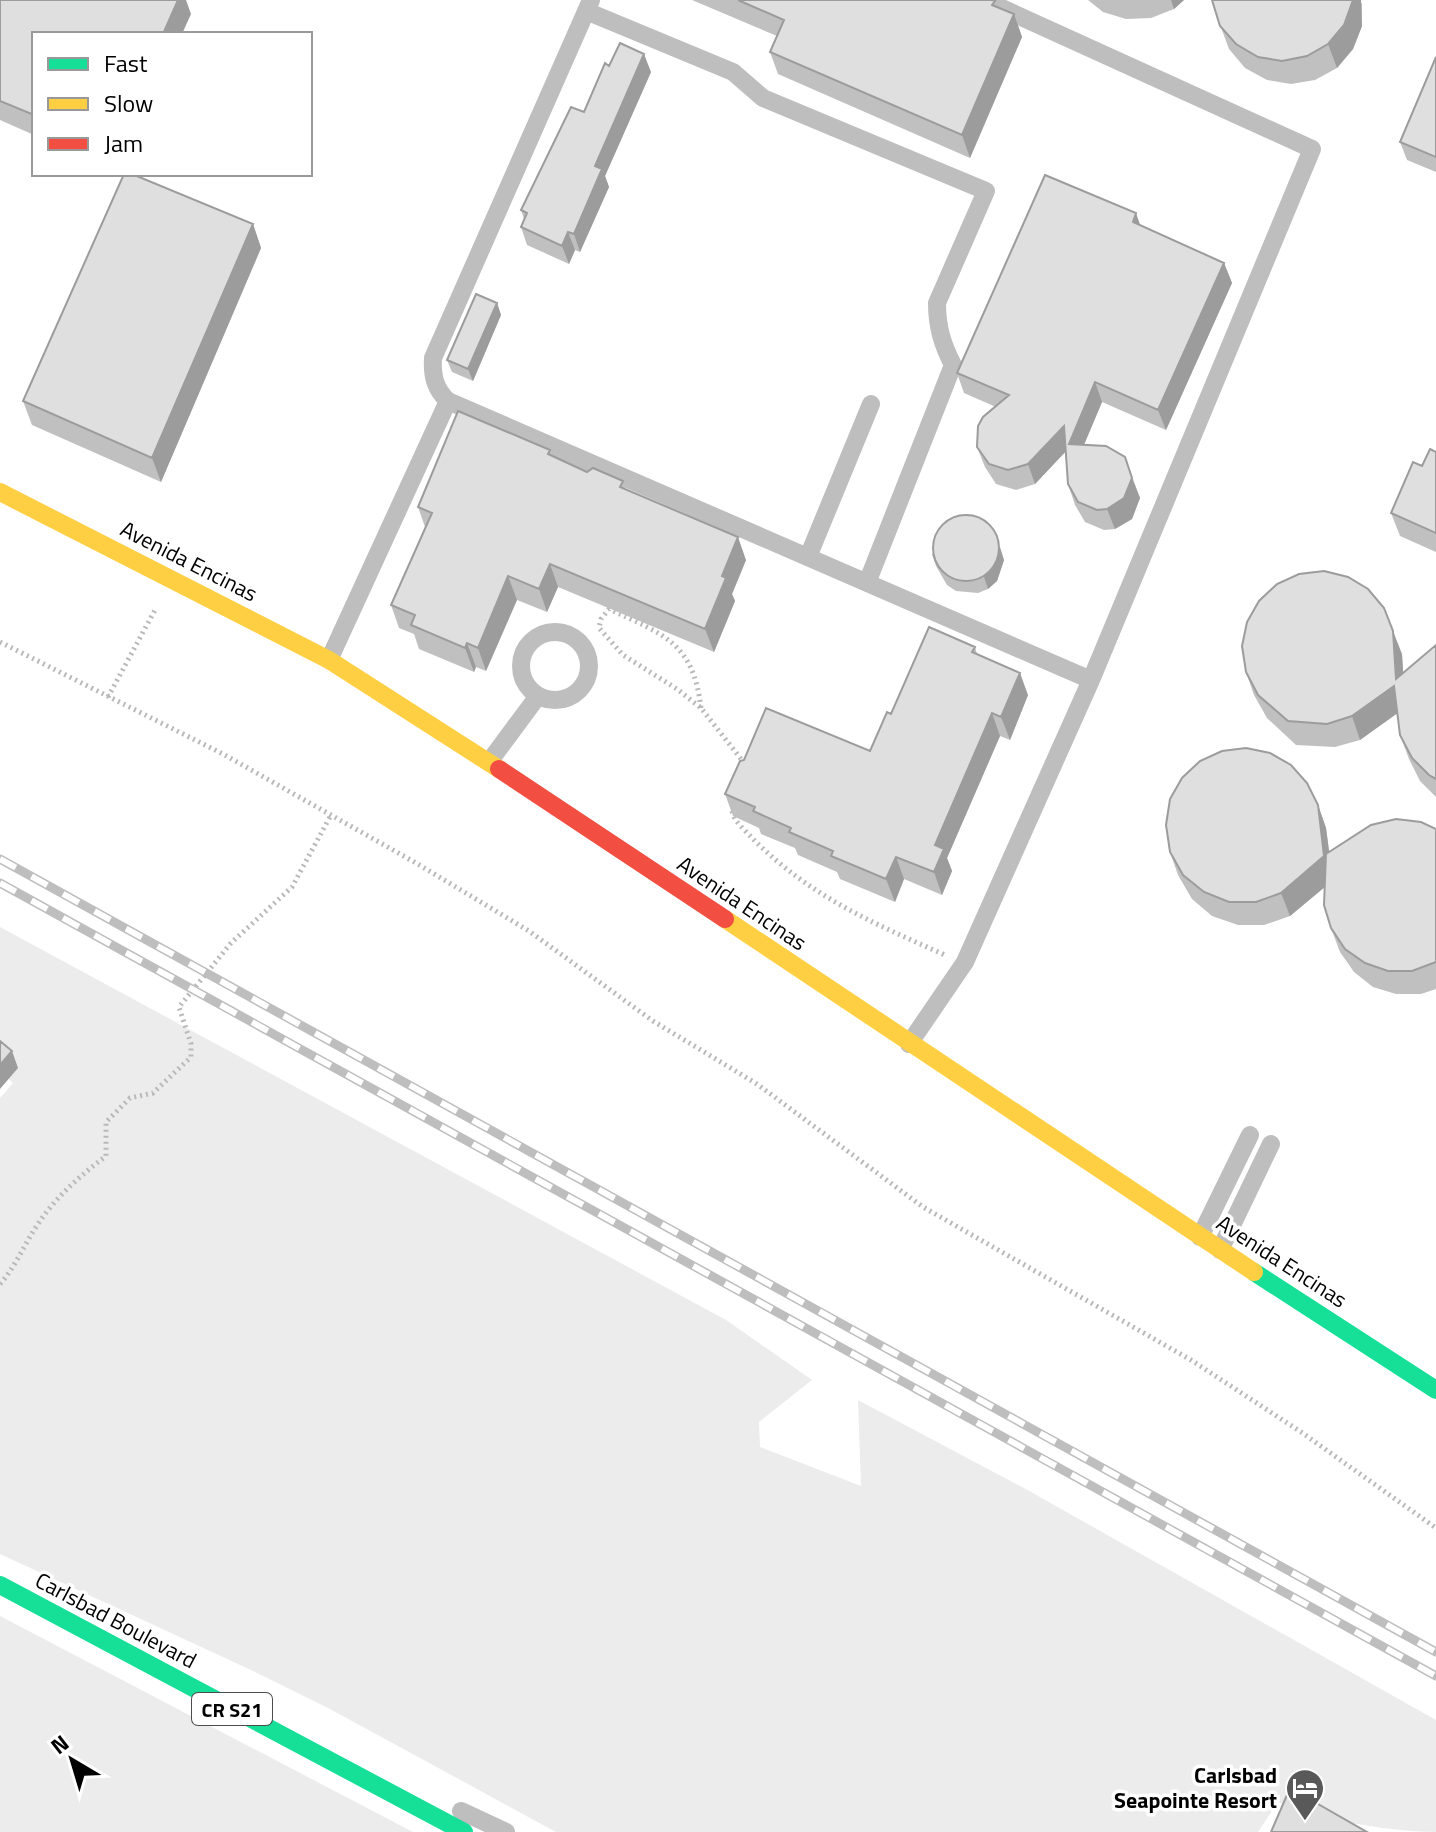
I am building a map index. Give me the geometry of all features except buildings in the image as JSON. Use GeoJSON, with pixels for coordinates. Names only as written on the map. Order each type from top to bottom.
{"type":"FeatureCollection","features":[{"type":"Feature","properties":{"kind":"street","name":"Avenida Encinas"},"geometry":{"type":"LineString","coordinates":[[0,492],[329,660],[489,762],[1200,1237],[1436,1390]]}},
{"type":"Feature","properties":{"kind":"street","name":"Carlsbad Boulevard"},"geometry":{"type":"LineString","coordinates":[[0,1585],[464,1832]]}},
{"type":"Feature","properties":{"kind":"lane"},"geometry":{"type":"LineString","coordinates":[[909,1044],[965,962],[1091,680],[1312,149],[984,0]]}},
{"type":"Feature","properties":{"kind":"lane"},"geometry":{"type":"LineString","coordinates":[[867,583],[953,365],[943,346],[937,323],[937,303],[986,191],[763,98],[733,72],[588,6],[433,358],[432,373],[440,394],[448,401],[808,557],[867,583],[1091,680]]}},
{"type":"Feature","properties":{"kind":"lane"},"geometry":{"type":"LineString","coordinates":[[329,660],[448,401]]}},
{"type":"Feature","properties":{"kind":"lane"},"geometry":{"type":"LineString","coordinates":[[808,557],[871,404]]}},
{"type":"Feature","properties":{"kind":"lane"},"geometry":{"type":"LineString","coordinates":[[489,762],[538,696]]}},
{"type":"Feature","properties":{"kind":"lane"},"geometry":{"type":"LineString","coordinates":[[1200,1237],[1250,1135]]}},
{"type":"Feature","properties":{"kind":"lane"},"geometry":{"type":"LineString","coordinates":[[1220,1250],[1271,1144]]}},
{"type":"Feature","properties":{"kind":"lane"},"geometry":{"type":"LineString","coordinates":[[162,1672],[506,1832]]}},
{"type":"Feature","properties":{"kind":"path"},"geometry":{"type":"LineString","coordinates":[[108,697],[171,579]]}},
{"type":"Feature","properties":{"kind":"path"},"geometry":{"type":"LineString","coordinates":[[701,708],[698,685],[680,649],[668,637],[609,609],[601,619],[599,628],[611,644],[701,708],[730,741],[751,772]]}},
{"type":"Feature","properties":{"kind":"path"},"geometry":{"type":"LineString","coordinates":[[0,642],[223,754],[529,931],[653,1021],[757,1084],[923,1207],[1191,1360],[1301,1432],[1436,1528]]}},
{"type":"Feature","properties":{"kind":"path"},"geometry":{"type":"LineString","coordinates":[[732,809],[732,816],[781,867],[818,894],[945,956]]}},
{"type":"Feature","properties":{"kind":"path"},"geometry":{"type":"LineString","coordinates":[[0,1284],[25,1249],[39,1222],[67,1190],[106,1156],[106,1122],[130,1098],[153,1093],[191,1057],[191,1044],[179,1007],[231,943],[292,887],[331,815]]}},
{"type":"Feature","properties":{"kind":"shaded area"},"geometry":{"type":"Polygon","coordinates":[[[0,927],[726,1320],[812,1380],[759,1422],[760,1447],[861,1486],[858,1400],[1022,1487],[1436,1720],[1436,1832],[1356,1824],[1278,1802],[1258,1832],[556,1832],[330,1709],[0,1554],[0,1098],[13,1083],[0,1071],[0,927]]]}},
{"type":"Feature","properties":{"kind":"shaded area"},"geometry":{"type":"Polygon","coordinates":[[[0,1616],[413,1832],[0,1832],[0,1616]]]}},
{"type":"Feature","properties":{"kind":"railway"},"geometry":{"type":"LineString","coordinates":[[0,859],[1436,1652]]}},
{"type":"Feature","properties":{"kind":"railway"},"geometry":{"type":"LineString","coordinates":[[0,883],[1436,1676]]}},
{"type":"Feature","properties":{"kind":"traffic: fast"},"geometry":{"type":"LineString","coordinates":[[1254,1272],[1436,1390]]}},
{"type":"Feature","properties":{"kind":"traffic: fast"},"geometry":{"type":"LineString","coordinates":[[0,1585],[464,1832]]}},
{"type":"Feature","properties":{"kind":"traffic: slow"},"geometry":{"type":"LineString","coordinates":[[0,492],[329,660],[499,769]]}},
{"type":"Feature","properties":{"kind":"traffic: slow"},"geometry":{"type":"LineString","coordinates":[[725,919],[1254,1272]]}},
{"type":"Feature","properties":{"kind":"traffic: jam"},"geometry":{"type":"LineString","coordinates":[[499,769],[725,919]]}},
{"type":"Feature","properties":{"kind":"place","name":"Carlsbad Seapointe Resort"},"geometry":{"type":"Point","coordinates":[1305,1822]}}]}
